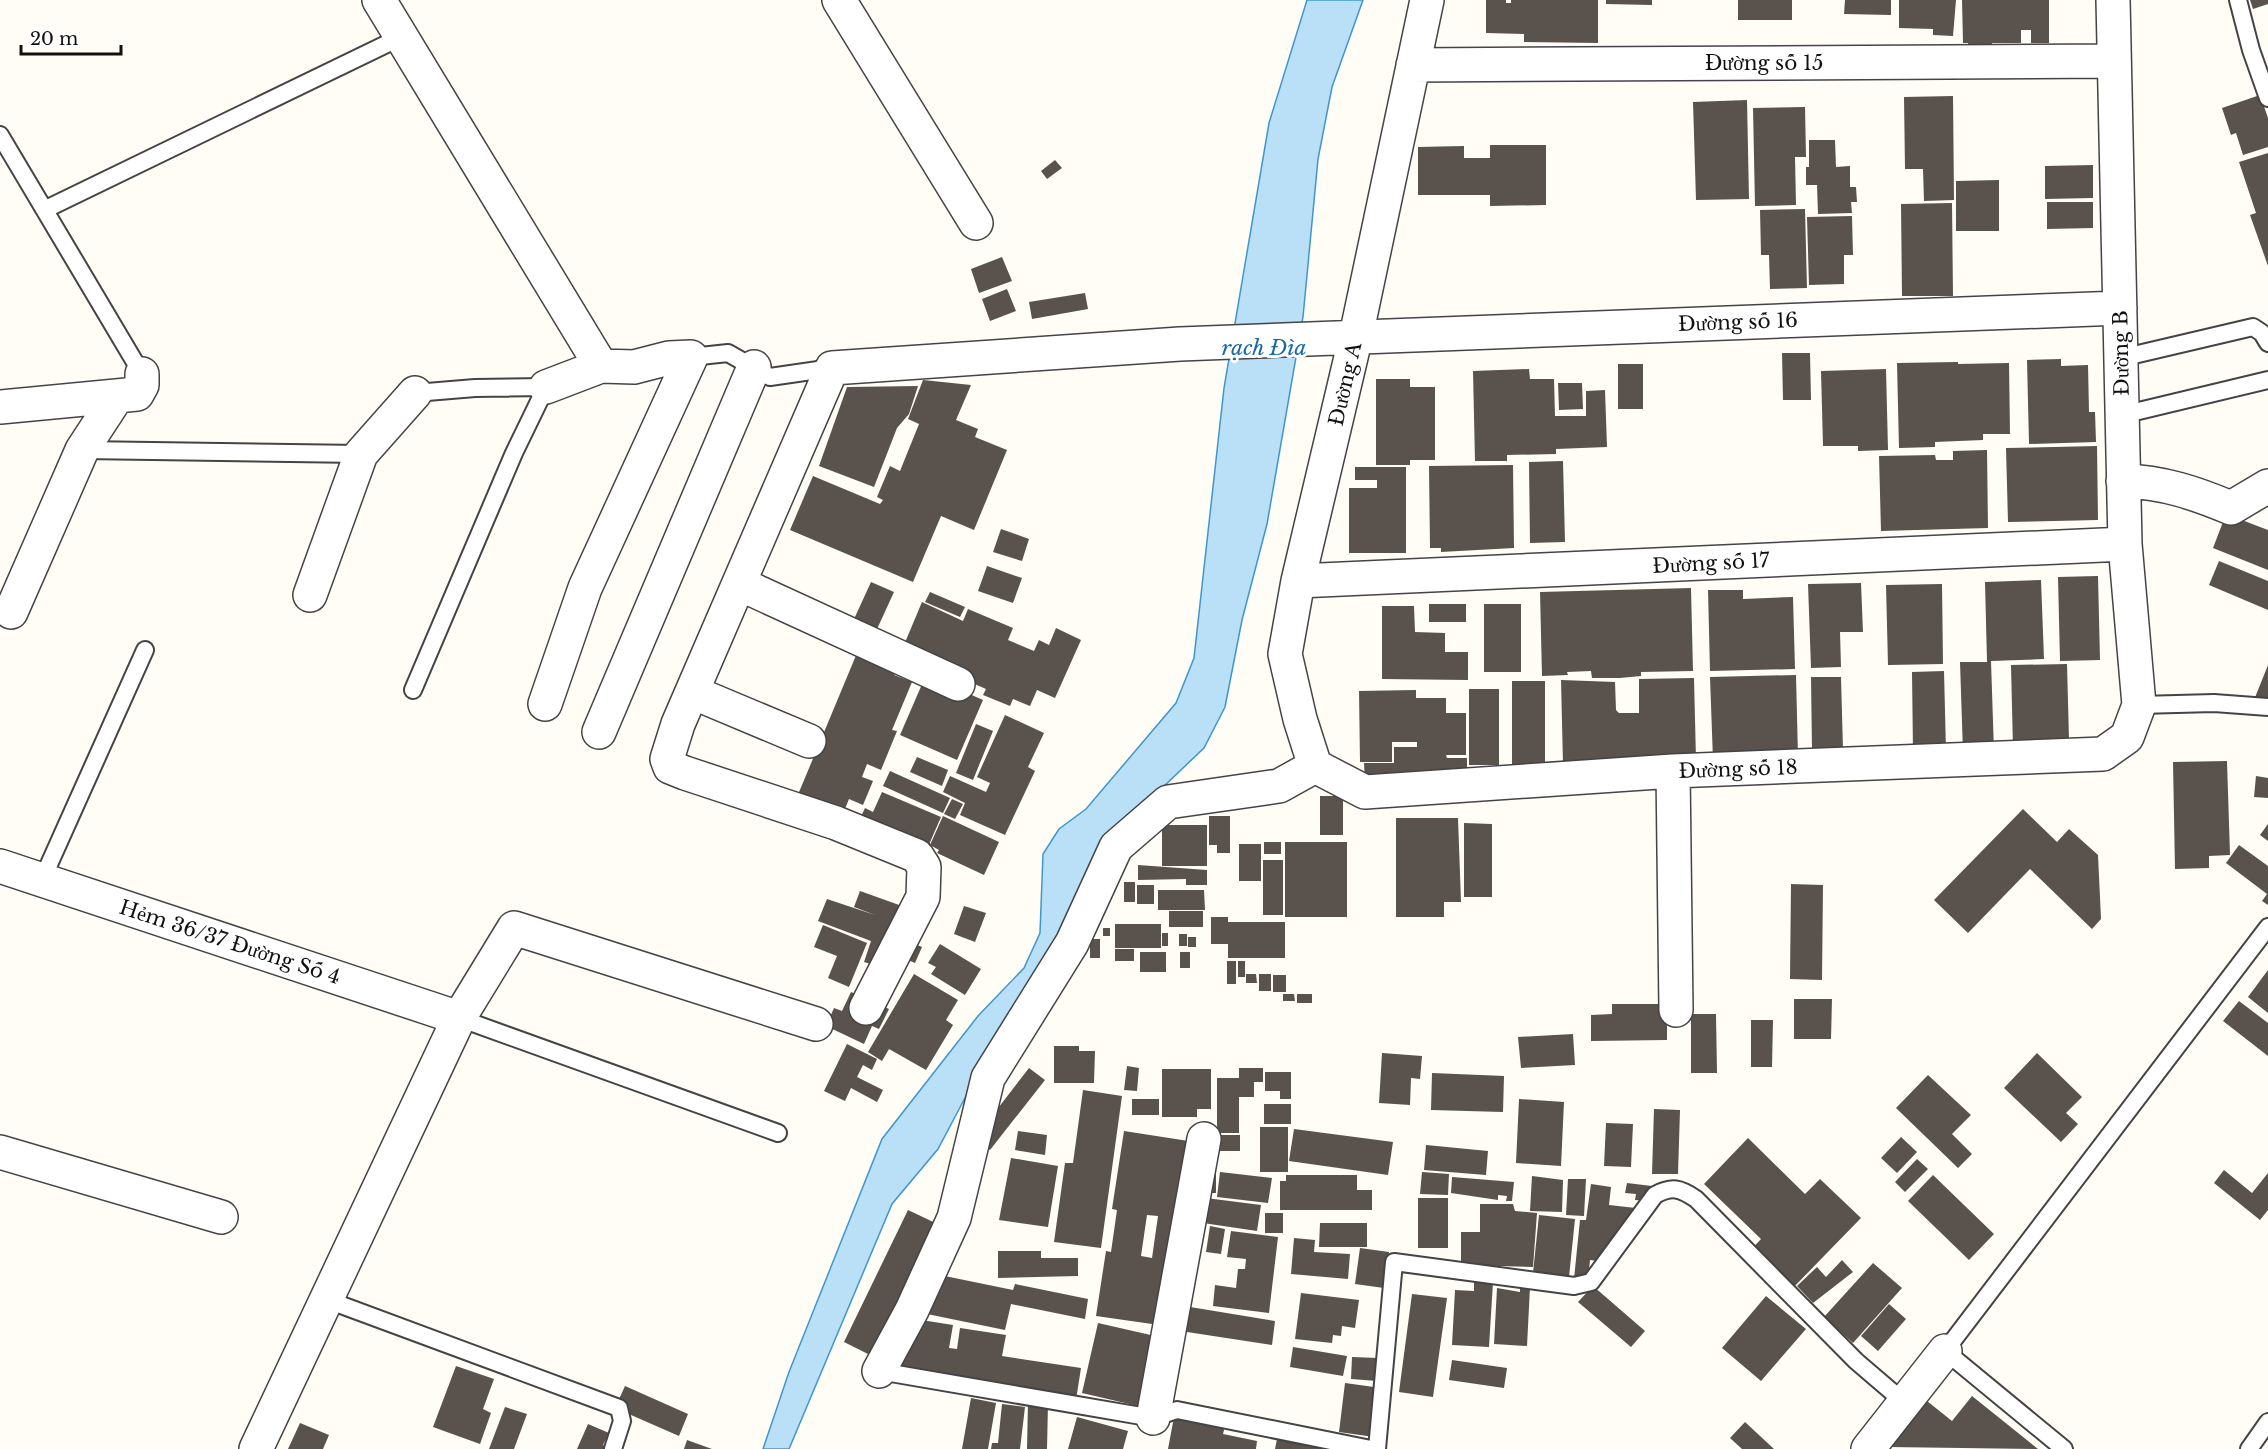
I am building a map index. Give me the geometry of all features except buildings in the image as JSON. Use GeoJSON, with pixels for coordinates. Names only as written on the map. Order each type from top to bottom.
{"type":"FeatureCollection","features":[{"type":"Feature","properties":{"kind":"street"},"geometry":{"type":"LineString","coordinates":[[380,0],[602,366]]}},
{"type":"Feature","properties":{"kind":"street"},"geometry":{"type":"LineString","coordinates":[[839,0],[976,223]]}},
{"type":"Feature","properties":{"kind":"street","name":"Đường A"},"geometry":{"type":"LineString","coordinates":[[1315,766],[1300,719],[1285,654],[1298,581],[1356,336],[1427,0]]}},
{"type":"Feature","properties":{"kind":"street","name":"Đường B"},"geometry":{"type":"LineString","coordinates":[[2113,0],[2125,544],[2139,705]]}},
{"type":"Feature","properties":{"kind":"street","name":"Đường số 15"},"geometry":{"type":"LineString","coordinates":[[1413,65],[2114,61]]}},
{"type":"Feature","properties":{"kind":"street","name":"Đường số 16"},"geometry":{"type":"LineString","coordinates":[[832,368],[1180,344],[2120,308]]}},
{"type":"Feature","properties":{"kind":"street"},"geometry":{"type":"LineString","coordinates":[[545,704],[585,588],[691,357],[669,358],[634,367],[602,366],[546,387]]}},
{"type":"Feature","properties":{"kind":"street"},"geometry":{"type":"LineString","coordinates":[[599,732],[754,367]]}},
{"type":"Feature","properties":{"kind":"street"},"geometry":{"type":"LineString","coordinates":[[832,368],[692,692],[667,759],[670,767],[836,823],[917,856],[924,867],[923,897],[866,1008]]}},
{"type":"Feature","properties":{"kind":"street"},"geometry":{"type":"LineString","coordinates":[[0,407],[116,398],[138,394],[142,385],[142,374]]}},
{"type":"Feature","properties":{"kind":"street"},"geometry":{"type":"LineString","coordinates":[[310,595],[361,454],[416,393]]}},
{"type":"Feature","properties":{"kind":"street"},"geometry":{"type":"LineString","coordinates":[[11,612],[82,450],[116,398]]}},
{"type":"Feature","properties":{"kind":"street"},"geometry":{"type":"LineString","coordinates":[[2123,481],[2154,482],[2180,487],[2231,508],[2268,486]]}},
{"type":"Feature","properties":{"kind":"street","name":"Đường số 17"},"geometry":{"type":"LineString","coordinates":[[1298,581],[2125,544]]}},
{"type":"Feature","properties":{"kind":"street"},"geometry":{"type":"LineString","coordinates":[[740,584],[958,684]]}},
{"type":"Feature","properties":{"kind":"street"},"geometry":{"type":"LineString","coordinates":[[692,692],[809,741]]}},
{"type":"Feature","properties":{"kind":"street","name":"Đường số 18"},"geometry":{"type":"LineString","coordinates":[[1315,766],[1365,792],[1673,771],[2103,754],[2127,738],[2139,705]]}},
{"type":"Feature","properties":{"kind":"street"},"geometry":{"type":"LineString","coordinates":[[879,1371],[912,1310],[954,1218],[988,1078],[1072,943],[1116,846],[1168,802],[1279,786],[1315,766]]}},
{"type":"Feature","properties":{"kind":"street"},"geometry":{"type":"LineString","coordinates":[[1673,771],[1676,1010]]}},
{"type":"Feature","properties":{"kind":"street","name":"Hẻm 36/37 Đường Số 4"},"geometry":{"type":"LineString","coordinates":[[0,866],[459,1018]]}},
{"type":"Feature","properties":{"kind":"street"},"geometry":{"type":"LineString","coordinates":[[256,1449],[459,1018],[514,928],[816,1024]]}},
{"type":"Feature","properties":{"kind":"street"},"geometry":{"type":"LineString","coordinates":[[1153,1418],[1204,1139]]}},
{"type":"Feature","properties":{"kind":"street"},"geometry":{"type":"LineString","coordinates":[[0,1152],[221,1217]]}},
{"type":"Feature","properties":{"kind":"street"},"geometry":{"type":"LineString","coordinates":[[1868,1449],[1945,1351]]}},
{"type":"Feature","properties":{"kind":"lane"},"geometry":{"type":"LineString","coordinates":[[2238,0],[2251,50],[2268,98]]}},
{"type":"Feature","properties":{"kind":"lane"},"geometry":{"type":"LineString","coordinates":[[46,209],[401,37]]}},
{"type":"Feature","properties":{"kind":"lane"},"geometry":{"type":"LineString","coordinates":[[0,135],[142,374]]}},
{"type":"Feature","properties":{"kind":"lane"},"geometry":{"type":"LineString","coordinates":[[2121,358],[2253,327],[2262,333],[2268,343]]}},
{"type":"Feature","properties":{"kind":"lane"},"geometry":{"type":"LineString","coordinates":[[691,357],[728,353],[770,377],[832,368]]}},
{"type":"Feature","properties":{"kind":"lane"},"geometry":{"type":"LineString","coordinates":[[2122,415],[2268,380]]}},
{"type":"Feature","properties":{"kind":"lane"},"geometry":{"type":"LineString","coordinates":[[413,690],[514,453],[546,387],[475,388],[416,393]]}},
{"type":"Feature","properties":{"kind":"lane"},"geometry":{"type":"LineString","coordinates":[[82,450],[361,454]]}},
{"type":"Feature","properties":{"kind":"lane"},"geometry":{"type":"LineString","coordinates":[[42,880],[145,650]]}},
{"type":"Feature","properties":{"kind":"lane"},"geometry":{"type":"LineString","coordinates":[[2139,705],[2214,703],[2268,707]]}},
{"type":"Feature","properties":{"kind":"lane"},"geometry":{"type":"LineString","coordinates":[[2064,1449],[1945,1351],[2268,927]]}},
{"type":"Feature","properties":{"kind":"lane"},"geometry":{"type":"LineString","coordinates":[[459,1018],[778,1133]]}},
{"type":"Feature","properties":{"kind":"lane"},"geometry":{"type":"LineString","coordinates":[[1377,1449],[1394,1262],[1574,1286],[1591,1281],[1655,1195],[1668,1188],[1681,1189],[1696,1199],[1856,1361],[1905,1403]]}},
{"type":"Feature","properties":{"kind":"lane"},"geometry":{"type":"LineString","coordinates":[[325,1299],[620,1408],[622,1421],[613,1449]]}},
{"type":"Feature","properties":{"kind":"lane"},"geometry":{"type":"LineString","coordinates":[[879,1371],[1153,1418],[1177,1410],[1371,1449]]}},
{"type":"Feature","properties":{"kind":"lane"},"geometry":{"type":"LineString","coordinates":[[2249,1449],[2268,1422]]}},
{"type":"Feature","properties":{"kind":"water","name":"rạch Đìa"},"geometry":{"type":"Polygon","coordinates":[[[1307,0],[1363,0],[1332,87],[1318,159],[1303,317],[1267,524],[1242,620],[1225,707],[1204,748],[1120,828],[1050,957],[966,1096],[938,1149],[892,1204],[789,1449],[763,1449],[789,1372],[882,1139],[978,1016],[1024,968],[1040,933],[1043,854],[1059,829],[1086,809],[1176,703],[1194,658],[1224,388],[1269,123],[1307,0]]]}}]}
